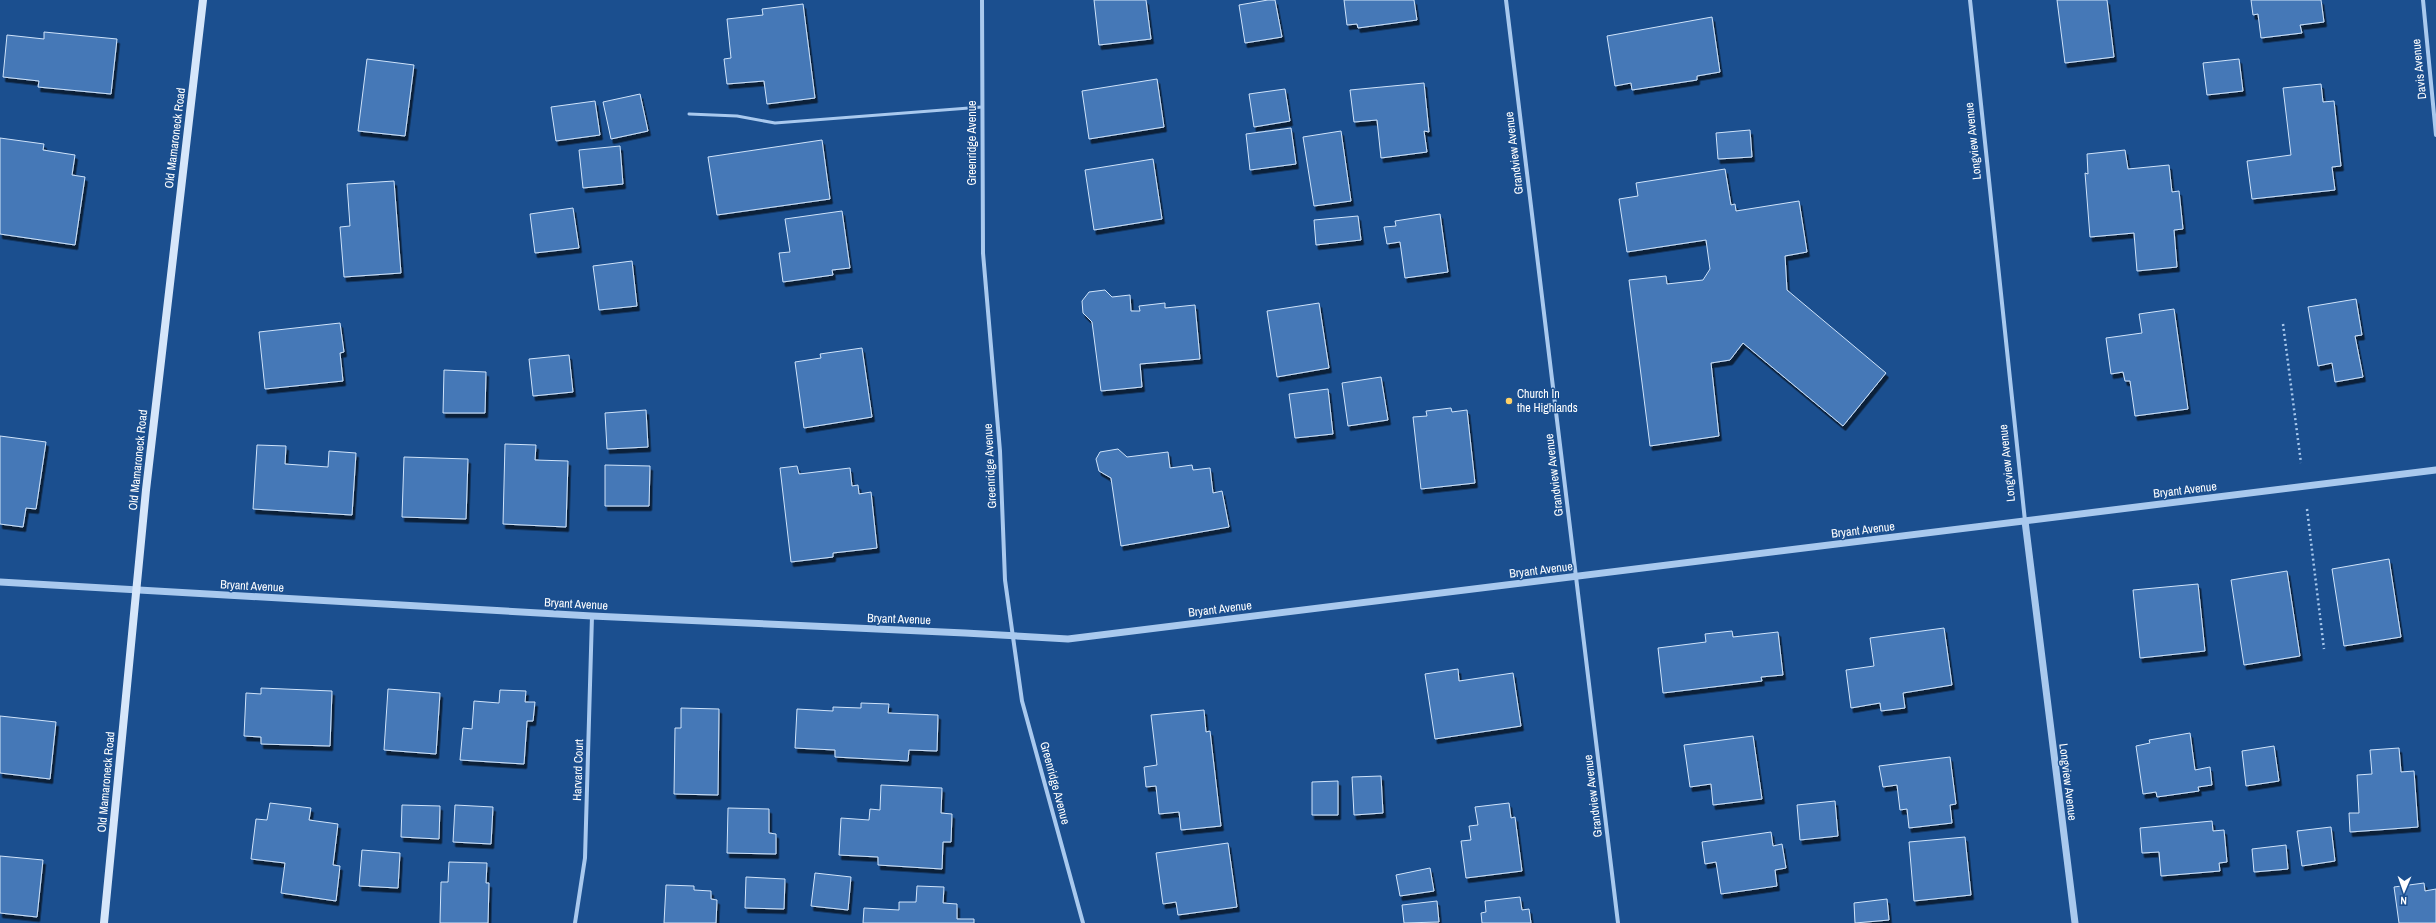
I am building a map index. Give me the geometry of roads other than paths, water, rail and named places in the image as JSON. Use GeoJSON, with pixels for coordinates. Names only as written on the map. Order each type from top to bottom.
{"type":"FeatureCollection","features":[{"type":"Feature","properties":{"kind":"main road","name":"Old Mamaroneck Road"},"geometry":{"type":"LineString","coordinates":[[104,923],[136,590],[203,0]]}},
{"type":"Feature","properties":{"kind":"street","name":"Greenridge Avenue"},"geometry":{"type":"LineString","coordinates":[[982,0],[982,253],[1000,451],[1004,580],[1022,702],[1083,923]]}},
{"type":"Feature","properties":{"kind":"street","name":"Grandview Avenue"},"geometry":{"type":"LineString","coordinates":[[1506,0],[1618,923]]}},
{"type":"Feature","properties":{"kind":"street","name":"Longview Avenue"},"geometry":{"type":"LineString","coordinates":[[1970,0],[2025,521],[2075,923]]}},
{"type":"Feature","properties":{"kind":"street","name":"Davis Avenue"},"geometry":{"type":"LineString","coordinates":[[2423,0],[2436,135]]}},
{"type":"Feature","properties":{"kind":"street","name":"Bryant Avenue"},"geometry":{"type":"LineString","coordinates":[[0,582],[592,616],[1068,639],[2436,470]]}},
{"type":"Feature","properties":{"kind":"street","name":"Harvard Court"},"geometry":{"type":"LineString","coordinates":[[575,923],[585,858],[592,616]]}},
{"type":"Feature","properties":{"kind":"lane"},"geometry":{"type":"LineString","coordinates":[[689,114],[736,116],[774,123],[982,107]]}},
{"type":"Feature","properties":{"kind":"place","name":"Church In the Highlands"},"geometry":{"type":"Point","coordinates":[1509,401]}}]}
